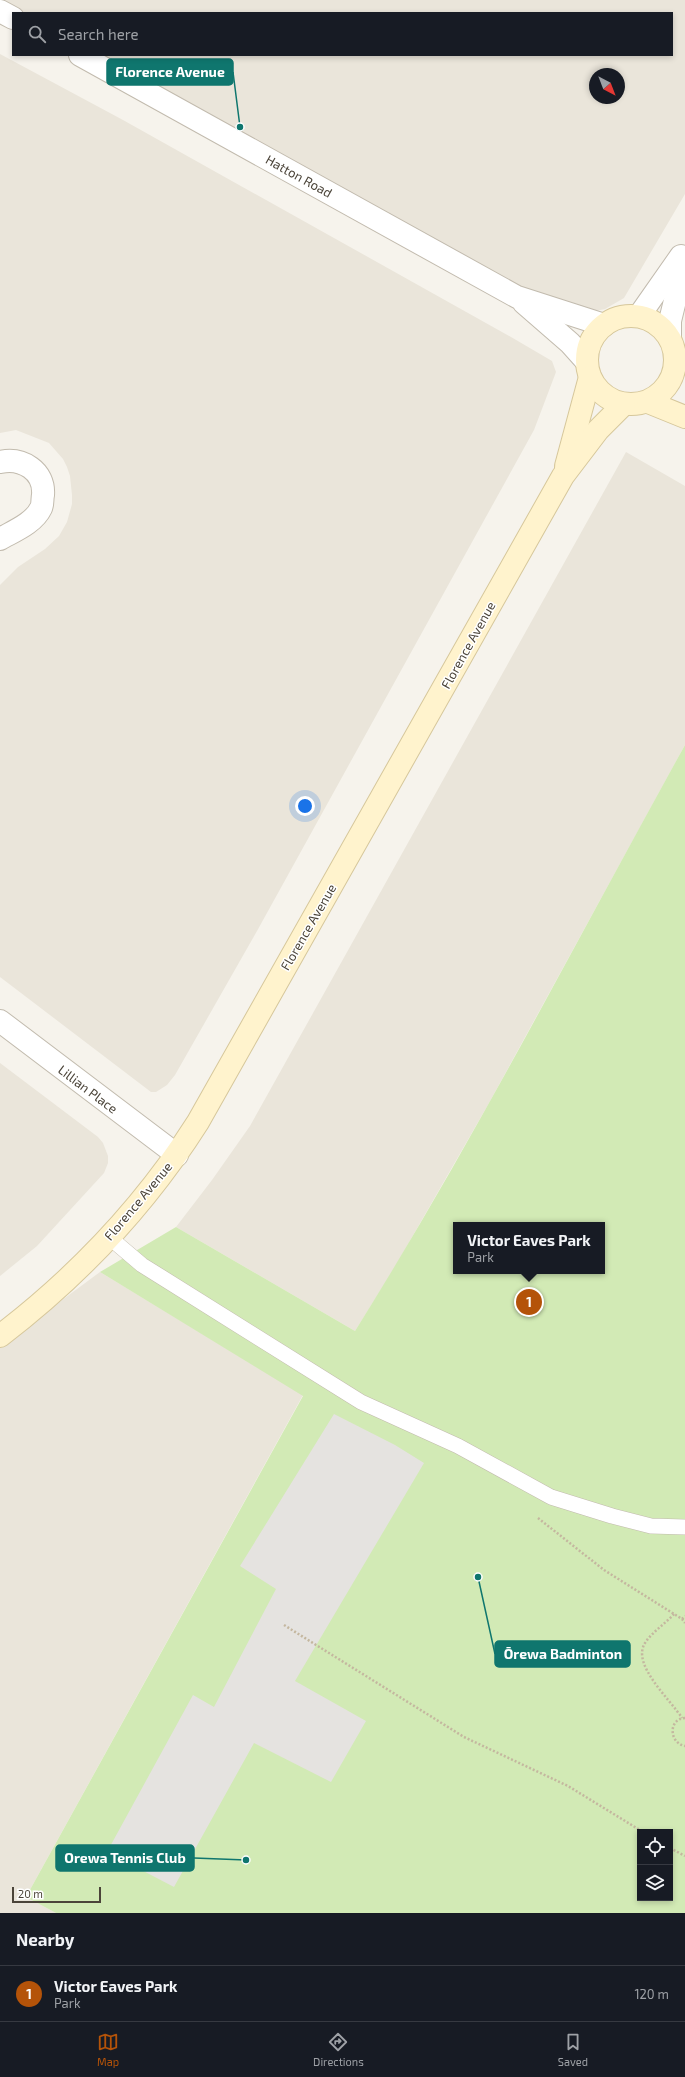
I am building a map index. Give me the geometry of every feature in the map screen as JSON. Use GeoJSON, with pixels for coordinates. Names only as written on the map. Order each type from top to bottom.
{"type":"FeatureCollection","features":[{"type":"Feature","properties":{"kind":"street"},"geometry":{"type":"LineString","coordinates":[[0,10],[12,17]]}},
{"type":"Feature","properties":{"kind":"street","name":"Hatton Road"},"geometry":{"type":"LineString","coordinates":[[82,56],[517,297],[604,325]]}},
{"type":"Feature","properties":{"kind":"street"},"geometry":{"type":"LineString","coordinates":[[639,316],[685,250]]}},
{"type":"Feature","properties":{"kind":"street"},"geometry":{"type":"LineString","coordinates":[[676,348],[661,327],[650,320],[639,316],[626,316],[614,319],[604,325],[595,334],[589,347],[588,370],[598,390],[609,399],[624,404],[648,402],[667,387],[673,375],[676,362],[676,348],[670,321],[685,259]]}},
{"type":"Feature","properties":{"kind":"street","name":"Hatton Road"},"geometry":{"type":"LineString","coordinates":[[517,297],[570,343],[588,370]]}},
{"type":"Feature","properties":{"kind":"street","name":"Florence Avenue"},"geometry":{"type":"LineString","coordinates":[[563,476],[588,370]]}},
{"type":"Feature","properties":{"kind":"street"},"geometry":{"type":"LineString","coordinates":[[648,402],[685,417]]}},
{"type":"Feature","properties":{"kind":"street","name":"Florence Avenue"},"geometry":{"type":"LineString","coordinates":[[0,1336],[33,1311],[109,1237],[177,1155],[198,1122],[563,476],[598,430],[624,404]]}},
{"type":"Feature","properties":{"kind":"street"},"geometry":{"type":"LineString","coordinates":[[0,462],[13,460],[28,466],[40,478],[43,492],[42,507],[34,516],[25,524],[0,539]]}},
{"type":"Feature","properties":{"kind":"street","name":"Lillian Place"},"geometry":{"type":"LineString","coordinates":[[0,1021],[177,1155]]}},
{"type":"Feature","properties":{"kind":"lane"},"geometry":{"type":"LineString","coordinates":[[109,1237],[142,1265],[361,1402],[386,1415],[458,1446],[551,1496],[612,1516],[651,1526],[685,1527]]}},
{"type":"Feature","properties":{"kind":"path"},"geometry":{"type":"LineString","coordinates":[[531,1514],[604,1570],[682,1619],[685,1624]]}},
{"type":"Feature","properties":{"kind":"path"},"geometry":{"type":"LineString","coordinates":[[674,1614],[645,1643],[642,1651],[642,1657],[651,1677],[662,1694],[683,1718],[676,1722],[672,1729],[673,1736],[677,1742],[685,1746]]}},
{"type":"Feature","properties":{"kind":"path"},"geometry":{"type":"LineString","coordinates":[[682,1619],[685,1616]]}},
{"type":"Feature","properties":{"kind":"path"},"geometry":{"type":"LineString","coordinates":[[284,1625],[464,1737],[568,1786],[638,1829]]}},
{"type":"Feature","properties":{"kind":"path"},"geometry":{"type":"LineString","coordinates":[[673,1850],[685,1856]]}},
{"type":"Feature","properties":{"kind":"shaded area"},"geometry":{"type":"Polygon","coordinates":[[[0,0],[685,0],[685,194],[624,298],[605,309],[565,317],[93,56],[673,56],[673,12],[13,12],[0,5],[0,0]]]}},
{"type":"Feature","properties":{"kind":"shaded area"},"geometry":{"type":"Polygon","coordinates":[[[0,54],[123,120],[511,337],[552,361],[556,372],[534,430],[257,931],[175,1075],[167,1085],[156,1092],[151,1092],[0,977],[0,585],[18,567],[45,549],[59,536],[67,522],[72,504],[72,495],[70,476],[67,467],[63,459],[49,443],[16,430],[0,433],[0,54]]]}},
{"type":"Feature","properties":{"kind":"shaded area"},"geometry":{"type":"Polygon","coordinates":[[[626,452],[685,486],[685,745],[489,1103],[392,1272],[355,1331],[176,1227],[212,1180],[250,1126],[626,452]]]}},
{"type":"Feature","properties":{"kind":"shaded area"},"geometry":{"type":"Polygon","coordinates":[[[0,1063],[98,1137],[103,1143],[108,1156],[108,1163],[104,1173],[37,1246],[0,1276],[0,1063]]]}},
{"type":"Feature","properties":{"kind":"shaded area"},"geometry":{"type":"Polygon","coordinates":[[[100,1272],[303,1395],[26,1897],[56,1913],[0,1913],[0,1346],[100,1272]]]}},
{"type":"Feature","properties":{"kind":"shaded area"},"geometry":{"type":"Polygon","coordinates":[[[334,1414],[395,1445],[424,1463],[295,1681],[366,1721],[331,1782],[254,1743],[174,1887],[107,1852],[193,1695],[214,1707],[276,1589],[240,1566],[334,1414]]]}},
{"type":"Feature","properties":{"kind":"green space"},"geometry":{"type":"Polygon","coordinates":[[[685,745],[685,1913],[56,1913],[26,1897],[303,1396],[100,1272],[176,1227],[355,1331],[399,1259],[483,1114],[685,745]]]}},
{"type":"Feature","properties":{"kind":"place","name":"Florence Avenue"},"geometry":{"type":"Point","coordinates":[240,127]}},
{"type":"Feature","properties":{"kind":"place","name":"Victor Eaves Park"},"geometry":{"type":"Point","coordinates":[529,1302]}},
{"type":"Feature","properties":{"kind":"place","name":"Ōrewa Badminton"},"geometry":{"type":"Point","coordinates":[478,1577]}},
{"type":"Feature","properties":{"kind":"place","name":"Orewa Tennis Club"},"geometry":{"type":"Point","coordinates":[246,1860]}}]}
